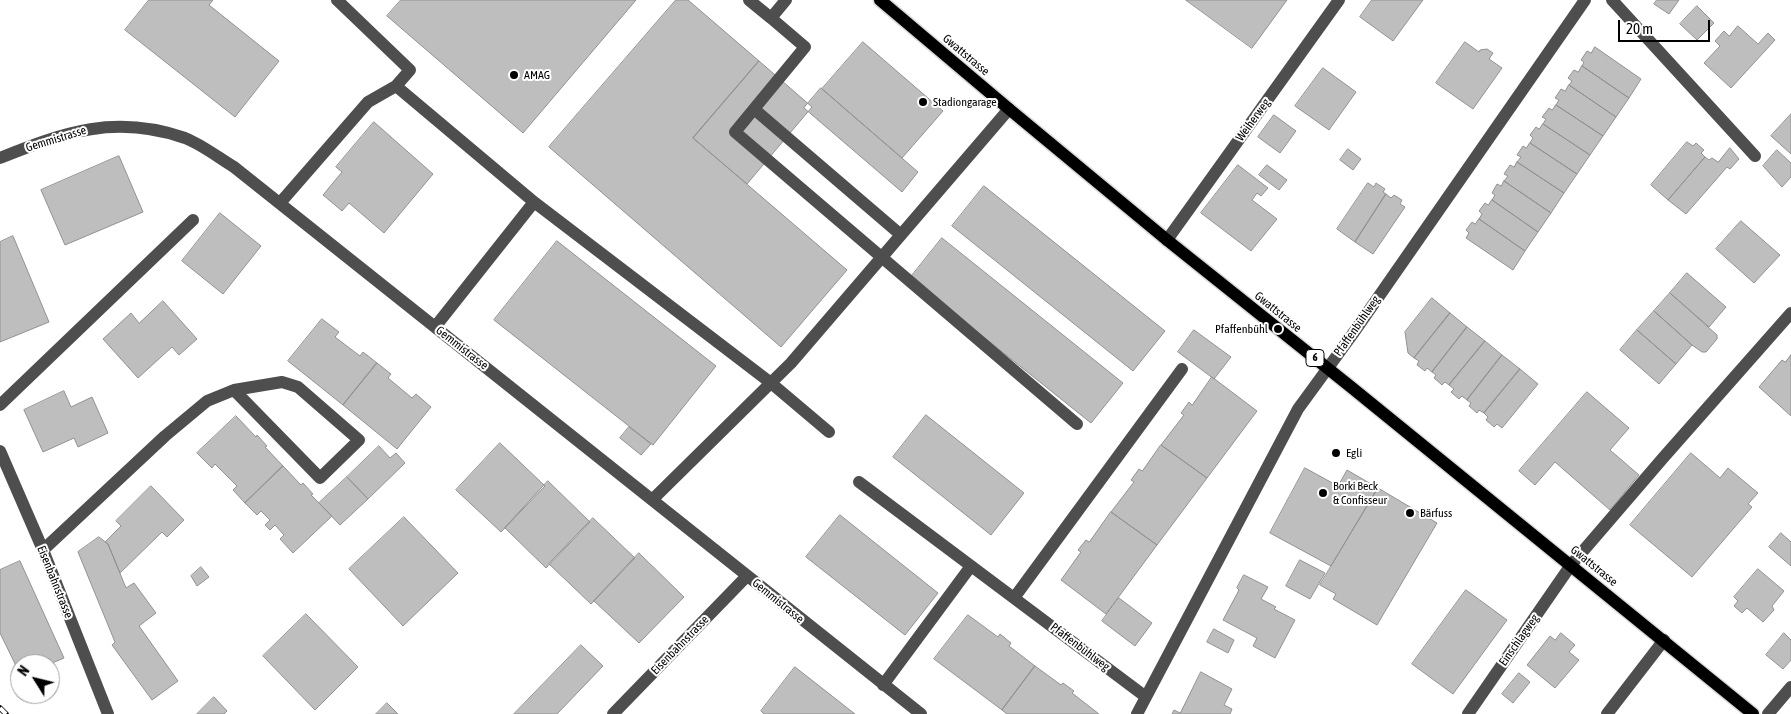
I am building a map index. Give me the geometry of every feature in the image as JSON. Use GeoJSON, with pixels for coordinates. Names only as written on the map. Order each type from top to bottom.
{"type":"FeatureCollection","features":[{"type":"Feature","properties":{"kind":"main road","name":"Gwattstrasse"},"geometry":{"type":"LineString","coordinates":[[880,0],[1008,109],[1167,240],[1664,640],[1753,714]]}},
{"type":"Feature","properties":{"kind":"street"},"geometry":{"type":"LineString","coordinates":[[749,0],[805,47],[735,132],[1077,424]]}},
{"type":"Feature","properties":{"kind":"street"},"geometry":{"type":"LineString","coordinates":[[770,18],[786,0]]}},
{"type":"Feature","properties":{"kind":"street","name":"Weiherweg"},"geometry":{"type":"LineString","coordinates":[[1167,240],[1339,0]]}},
{"type":"Feature","properties":{"kind":"street","name":"Pfaffenbühlweg"},"geometry":{"type":"LineString","coordinates":[[1137,714],[1298,408],[1352,335],[1584,0]]}},
{"type":"Feature","properties":{"kind":"street"},"geometry":{"type":"LineString","coordinates":[[1612,0],[1756,156]]}},
{"type":"Feature","properties":{"kind":"street"},"geometry":{"type":"LineString","coordinates":[[280,203],[368,102],[396,86],[410,70],[345,2]]}},
{"type":"Feature","properties":{"kind":"street"},"geometry":{"type":"LineString","coordinates":[[396,86],[534,202],[771,383],[828,432]]}},
{"type":"Feature","properties":{"kind":"street"},"geometry":{"type":"LineString","coordinates":[[754,109],[901,235]]}},
{"type":"Feature","properties":{"kind":"street"},"geometry":{"type":"LineString","coordinates":[[653,500],[791,363],[1008,109]]}},
{"type":"Feature","properties":{"kind":"street","name":"Gemmistrasse"},"geometry":{"type":"LineString","coordinates":[[0,158],[48,139],[91,128],[136,126],[186,138],[234,167],[280,203],[921,714]]}},
{"type":"Feature","properties":{"kind":"street"},"geometry":{"type":"LineString","coordinates":[[435,326],[534,202]]}},
{"type":"Feature","properties":{"kind":"street"},"geometry":{"type":"LineString","coordinates":[[0,405],[193,220]]}},
{"type":"Feature","properties":{"kind":"street","name":"Einschlagweg"},"geometry":{"type":"LineString","coordinates":[[1468,714],[1571,566],[1791,313]]}},
{"type":"Feature","properties":{"kind":"street"},"geometry":{"type":"LineString","coordinates":[[1014,598],[1182,369]]}},
{"type":"Feature","properties":{"kind":"street"},"geometry":{"type":"LineString","coordinates":[[43,550],[165,436],[207,401],[234,390],[282,382],[298,387],[358,440],[320,478],[234,390]]}},
{"type":"Feature","properties":{"kind":"street","name":"Eisenbahnstrasse"},"geometry":{"type":"LineString","coordinates":[[0,451],[43,550],[108,714]]}},
{"type":"Feature","properties":{"kind":"street"},"geometry":{"type":"LineString","coordinates":[[859,482],[971,566],[883,685]]}},
{"type":"Feature","properties":{"kind":"street","name":"Pfaffenbühlweg"},"geometry":{"type":"LineString","coordinates":[[971,566],[1146,697]]}},
{"type":"Feature","properties":{"kind":"street","name":"Eisenbahnstrasse"},"geometry":{"type":"LineString","coordinates":[[613,714],[747,576]]}},
{"type":"Feature","properties":{"kind":"street"},"geometry":{"type":"LineString","coordinates":[[1607,714],[1664,640]]}},
{"type":"Feature","properties":{"kind":"street"},"geometry":{"type":"LineString","coordinates":[[1768,714],[1791,687]]}},
{"type":"Feature","properties":{"kind":"building"},"geometry":{"type":"Polygon","coordinates":[[[149,0],[213,0],[209,5],[279,61],[235,117],[125,30],[149,0]]]}},
{"type":"Feature","properties":{"kind":"building","name":"AMAG"},"geometry":{"type":"Polygon","coordinates":[[[401,0],[636,0],[523,133],[387,16],[401,0]]]}},
{"type":"Feature","properties":{"kind":"building"},"geometry":{"type":"Polygon","coordinates":[[[676,0],[688,0],[759,61],[693,138],[847,270],[781,347],[549,147],[676,0]]]}},
{"type":"Feature","properties":{"kind":"building"},"geometry":{"type":"Polygon","coordinates":[[[1186,0],[1287,0],[1252,48],[1186,0]]]}},
{"type":"Feature","properties":{"kind":"building"},"geometry":{"type":"Polygon","coordinates":[[[1372,0],[1423,0],[1393,41],[1360,17],[1372,0]]]}},
{"type":"Feature","properties":{"kind":"building"},"geometry":{"type":"Polygon","coordinates":[[[1657,0],[1679,0],[1669,14],[1654,4],[1657,0]]]}},
{"type":"Feature","properties":{"kind":"building"},"geometry":{"type":"Polygon","coordinates":[[[1697,6],[1714,23],[1697,40],[1680,24],[1697,6]]]}},
{"type":"Feature","properties":{"kind":"building"},"geometry":{"type":"Polygon","coordinates":[[[1738,26],[1758,44],[1768,33],[1775,40],[1731,88],[1704,63],[1720,46],[1715,41],[1724,31],[1729,36],[1738,26]]]}},
{"type":"Feature","properties":{"kind":"building"},"geometry":{"type":"Polygon","coordinates":[[[863,42],[943,111],[902,158],[822,89],[863,42]]]}},
{"type":"Feature","properties":{"kind":"building"},"geometry":{"type":"Polygon","coordinates":[[[1465,42],[1479,52],[1480,50],[1487,49],[1493,53],[1489,59],[1502,68],[1473,109],[1436,83],[1465,42]]]}},
{"type":"Feature","properties":{"kind":"building"},"geometry":{"type":"Polygon","coordinates":[[[1595,47],[1641,79],[1629,98],[1582,66],[1584,62],[1581,60],[1587,51],[1591,53],[1595,47]]]}},
{"type":"Feature","properties":{"kind":"building"},"geometry":{"type":"Polygon","coordinates":[[[759,61],[812,107],[747,184],[693,138],[759,61]]]}},
{"type":"Feature","properties":{"kind":"building"},"geometry":{"type":"Polygon","coordinates":[[[1582,66],[1629,98],[1616,117],[1569,85],[1572,81],[1568,78],[1574,70],[1578,72],[1582,66]]]}},
{"type":"Feature","properties":{"kind":"building"},"geometry":{"type":"Polygon","coordinates":[[[1323,68],[1356,92],[1329,130],[1295,106],[1323,68]]]}},
{"type":"Feature","properties":{"kind":"building"},"geometry":{"type":"Polygon","coordinates":[[[1569,85],[1616,117],[1603,136],[1556,105],[1559,100],[1555,98],[1561,89],[1565,91],[1569,85]]]}},
{"type":"Feature","properties":{"kind":"building"},"geometry":{"type":"Polygon","coordinates":[[[821,88],[918,172],[902,192],[804,108],[821,88]]]}},
{"type":"Feature","properties":{"kind":"building"},"geometry":{"type":"Polygon","coordinates":[[[1556,105],[1603,136],[1590,155],[1543,124],[1546,119],[1542,117],[1549,108],[1552,110],[1556,105]]]}},
{"type":"Feature","properties":{"kind":"building"},"geometry":{"type":"Polygon","coordinates":[[[1791,114],[1791,154],[1771,136],[1791,114]]]}},
{"type":"Feature","properties":{"kind":"building"},"geometry":{"type":"Polygon","coordinates":[[[1274,115],[1296,131],[1280,153],[1258,137],[1274,115]]]}},
{"type":"Feature","properties":{"kind":"building"},"geometry":{"type":"Polygon","coordinates":[[[374,122],[433,174],[384,233],[349,203],[342,211],[323,195],[342,172],[336,167],[374,122]]]}},
{"type":"Feature","properties":{"kind":"building"},"geometry":{"type":"Polygon","coordinates":[[[1543,124],[1590,155],[1577,174],[1530,143],[1533,138],[1530,135],[1536,127],[1539,129],[1543,124]]]}},
{"type":"Feature","properties":{"kind":"building"},"geometry":{"type":"Polygon","coordinates":[[[1687,142],[1693,146],[1696,143],[1704,150],[1701,153],[1705,157],[1668,200],[1651,185],[1687,142]]]}},
{"type":"Feature","properties":{"kind":"building"},"geometry":{"type":"Polygon","coordinates":[[[1530,143],[1577,174],[1564,193],[1517,162],[1521,157],[1517,155],[1523,146],[1526,148],[1530,143]]]}},
{"type":"Feature","properties":{"kind":"building"},"geometry":{"type":"Polygon","coordinates":[[[1730,148],[1739,159],[1730,169],[1727,167],[1686,214],[1668,200],[1705,157],[1709,160],[1712,158],[1718,162],[1730,148]]]}},
{"type":"Feature","properties":{"kind":"building"},"geometry":{"type":"Polygon","coordinates":[[[1348,149],[1361,159],[1353,170],[1340,160],[1348,149]]]}},
{"type":"Feature","properties":{"kind":"building"},"geometry":{"type":"Polygon","coordinates":[[[1777,150],[1791,163],[1791,177],[1782,187],[1763,166],[1777,150]]]}},
{"type":"Feature","properties":{"kind":"building"},"geometry":{"type":"Polygon","coordinates":[[[119,156],[143,212],[65,245],[41,190],[119,156]]]}},
{"type":"Feature","properties":{"kind":"building"},"geometry":{"type":"Polygon","coordinates":[[[1517,162],[1564,193],[1551,213],[1504,181],[1508,176],[1504,174],[1510,165],[1514,167],[1517,162]]]}},
{"type":"Feature","properties":{"kind":"building"},"geometry":{"type":"Polygon","coordinates":[[[1238,165],[1268,188],[1261,196],[1257,193],[1252,200],[1277,219],[1251,251],[1201,213],[1238,165]]]}},
{"type":"Feature","properties":{"kind":"building"},"geometry":{"type":"Polygon","coordinates":[[[1267,165],[1287,180],[1279,190],[1259,175],[1267,165]]]}},
{"type":"Feature","properties":{"kind":"building"},"geometry":{"type":"Polygon","coordinates":[[[1504,181],[1551,213],[1538,232],[1492,200],[1495,195],[1492,193],[1497,184],[1501,186],[1504,181]]]}},
{"type":"Feature","properties":{"kind":"building"},"geometry":{"type":"Polygon","coordinates":[[[1368,183],[1374,187],[1376,183],[1385,189],[1383,192],[1386,194],[1355,242],[1337,229],[1368,183]]]}},
{"type":"Feature","properties":{"kind":"building"},"geometry":{"type":"Polygon","coordinates":[[[984,186],[1165,331],[1133,371],[952,226],[984,186]]]}},
{"type":"Feature","properties":{"kind":"building"},"geometry":{"type":"Polygon","coordinates":[[[1386,194],[1391,198],[1394,195],[1402,200],[1400,204],[1405,207],[1373,254],[1355,242],[1386,194]]]}},
{"type":"Feature","properties":{"kind":"building"},"geometry":{"type":"Polygon","coordinates":[[[1492,200],[1538,232],[1525,251],[1479,219],[1482,214],[1479,211],[1485,203],[1488,205],[1492,200]]]}},
{"type":"Feature","properties":{"kind":"building"},"geometry":{"type":"Polygon","coordinates":[[[220,213],[261,246],[223,294],[182,261],[220,213]]]}},
{"type":"Feature","properties":{"kind":"building"},"geometry":{"type":"Polygon","coordinates":[[[1479,219],[1525,251],[1513,270],[1466,238],[1469,233],[1466,230],[1472,222],[1475,224],[1479,219]]]}},
{"type":"Feature","properties":{"kind":"building"},"geometry":{"type":"Polygon","coordinates":[[[1741,221],[1780,255],[1754,283],[1716,249],[1741,221]]]}},
{"type":"Feature","properties":{"kind":"building"},"geometry":{"type":"Polygon","coordinates":[[[13,236],[49,322],[0,342],[0,242],[13,236]]]}},
{"type":"Feature","properties":{"kind":"building"},"geometry":{"type":"Polygon","coordinates":[[[942,238],[1123,383],[1091,423],[910,278],[942,238]]]}},
{"type":"Feature","properties":{"kind":"building"},"geometry":{"type":"Polygon","coordinates":[[[557,241],[716,366],[653,445],[494,320],[557,241]]]}},
{"type":"Feature","properties":{"kind":"building"},"geometry":{"type":"Polygon","coordinates":[[[1687,273],[1726,307],[1709,327],[1670,293],[1687,273]]]}},
{"type":"Feature","properties":{"kind":"building"},"geometry":{"type":"Polygon","coordinates":[[[1670,293],[1717,335],[1717,339],[1706,352],[1702,352],[1692,345],[1654,311],[1670,293]]]}},
{"type":"Feature","properties":{"kind":"building"},"geometry":{"type":"Polygon","coordinates":[[[1432,298],[1450,313],[1414,358],[1408,353],[1405,332],[1432,298]]]}},
{"type":"Feature","properties":{"kind":"building"},"geometry":{"type":"Polygon","coordinates":[[[163,301],[197,339],[179,355],[172,347],[138,378],[103,339],[131,313],[139,323],[163,301]]]}},
{"type":"Feature","properties":{"kind":"building"},"geometry":{"type":"Polygon","coordinates":[[[1654,311],[1692,345],[1676,364],[1637,330],[1654,311]]]}},
{"type":"Feature","properties":{"kind":"building"},"geometry":{"type":"Polygon","coordinates":[[[1450,313],[1467,327],[1432,372],[1427,368],[1425,371],[1417,365],[1419,361],[1414,358],[1450,313]]]}},
{"type":"Feature","properties":{"kind":"building"},"geometry":{"type":"Polygon","coordinates":[[[322,319],[339,332],[335,337],[360,356],[363,352],[377,363],[343,405],[288,361],[322,319]]]}},
{"type":"Feature","properties":{"kind":"building"},"geometry":{"type":"Polygon","coordinates":[[[1467,327],[1485,341],[1449,385],[1445,382],[1442,385],[1434,378],[1436,375],[1432,372],[1467,327]]]}},
{"type":"Feature","properties":{"kind":"building"},"geometry":{"type":"Polygon","coordinates":[[[1194,330],[1231,357],[1214,379],[1178,352],[1194,330]]]}},
{"type":"Feature","properties":{"kind":"building"},"geometry":{"type":"Polygon","coordinates":[[[1637,330],[1676,364],[1659,384],[1620,350],[1637,330]]]}},
{"type":"Feature","properties":{"kind":"building"},"geometry":{"type":"Polygon","coordinates":[[[1485,341],[1502,355],[1467,400],[1462,396],[1459,399],[1451,392],[1454,389],[1449,385],[1485,341]]]}},
{"type":"Feature","properties":{"kind":"building"},"geometry":{"type":"Polygon","coordinates":[[[1502,355],[1520,369],[1484,413],[1479,410],[1477,413],[1469,406],[1471,403],[1467,400],[1502,355]]]}},
{"type":"Feature","properties":{"kind":"building"},"geometry":{"type":"Polygon","coordinates":[[[1791,355],[1791,416],[1759,387],[1782,360],[1785,362],[1791,355]]]}},
{"type":"Feature","properties":{"kind":"building"},"geometry":{"type":"Polygon","coordinates":[[[377,363],[391,374],[388,378],[412,398],[416,394],[431,407],[397,449],[343,405],[377,363]]]}},
{"type":"Feature","properties":{"kind":"building"},"geometry":{"type":"Polygon","coordinates":[[[1520,369],[1538,384],[1502,428],[1497,424],[1494,427],[1486,420],[1488,417],[1484,413],[1520,369]]]}},
{"type":"Feature","properties":{"kind":"building"},"geometry":{"type":"Polygon","coordinates":[[[1212,377],[1257,411],[1207,478],[1161,445],[1184,415],[1181,413],[1189,402],[1192,405],[1212,377]]]}},
{"type":"Feature","properties":{"kind":"building"},"geometry":{"type":"Polygon","coordinates":[[[64,391],[71,407],[92,397],[108,433],[78,447],[74,438],[43,452],[24,410],[64,391]]]}},
{"type":"Feature","properties":{"kind":"building"},"geometry":{"type":"Polygon","coordinates":[[[1587,392],[1629,428],[1610,450],[1639,475],[1610,510],[1555,462],[1535,485],[1519,471],[1587,392]]]}},
{"type":"Feature","properties":{"kind":"building"},"geometry":{"type":"Polygon","coordinates":[[[926,415],[1024,493],[991,535],[893,457],[926,415]]]}},
{"type":"Feature","properties":{"kind":"building"},"geometry":{"type":"Polygon","coordinates":[[[236,416],[256,437],[257,435],[267,446],[265,447],[283,466],[245,503],[233,490],[237,486],[215,464],[212,468],[197,453],[236,416]]]}},
{"type":"Feature","properties":{"kind":"building"},"geometry":{"type":"Polygon","coordinates":[[[629,427],[651,444],[641,455],[620,438],[629,427]]]}},
{"type":"Feature","properties":{"kind":"building"},"geometry":{"type":"Polygon","coordinates":[[[500,443],[545,486],[501,532],[456,490],[500,443]]]}},
{"type":"Feature","properties":{"kind":"building"},"geometry":{"type":"Polygon","coordinates":[[[1161,445],[1207,478],[1157,545],[1111,512],[1134,482],[1131,480],[1139,469],[1142,471],[1161,445]]]}},
{"type":"Feature","properties":{"kind":"building"},"geometry":{"type":"Polygon","coordinates":[[[379,446],[390,458],[396,453],[405,463],[368,499],[347,477],[379,446]]]}},
{"type":"Feature","properties":{"kind":"building"},"geometry":{"type":"Polygon","coordinates":[[[1691,453],[1720,478],[1728,468],[1758,493],[1748,504],[1752,507],[1692,577],[1630,525],[1691,453]]]}},
{"type":"Feature","properties":{"kind":"building"},"geometry":{"type":"Polygon","coordinates":[[[283,466],[301,485],[303,483],[313,494],[311,495],[332,516],[293,553],[280,539],[284,535],[275,525],[270,530],[265,525],[270,520],[261,511],[257,515],[245,503],[283,466]]]}},
{"type":"Feature","properties":{"kind":"building"},"geometry":{"type":"Polygon","coordinates":[[[1305,468],[1338,486],[1347,470],[1378,488],[1331,566],[1270,533],[1305,468]]]}},
{"type":"Feature","properties":{"kind":"building"},"geometry":{"type":"Polygon","coordinates":[[[347,477],[368,499],[340,525],[319,503],[347,477]]]}},
{"type":"Feature","properties":{"kind":"building"},"geometry":{"type":"Polygon","coordinates":[[[548,481],[590,522],[546,568],[505,528],[548,481]]]}},
{"type":"Feature","properties":{"kind":"building"},"geometry":{"type":"Polygon","coordinates":[[[151,486],[184,520],[167,537],[162,532],[120,573],[108,544],[105,542],[121,526],[116,521],[151,486]]]}},
{"type":"Feature","properties":{"kind":"building"},"geometry":{"type":"Polygon","coordinates":[[[1378,488],[1437,523],[1377,625],[1333,599],[1336,594],[1320,585],[1378,488]]]}},
{"type":"Feature","properties":{"kind":"building"},"geometry":{"type":"Polygon","coordinates":[[[1111,512],[1157,545],[1106,614],[1061,580],[1081,552],[1078,550],[1086,540],[1089,542],[1111,512]]]}},
{"type":"Feature","properties":{"kind":"building"},"geometry":{"type":"Polygon","coordinates":[[[840,515],[938,593],[905,635],[806,557],[840,515]]]}},
{"type":"Feature","properties":{"kind":"building"},"geometry":{"type":"Polygon","coordinates":[[[404,517],[458,573],[403,626],[349,569],[404,517]]]}},
{"type":"Feature","properties":{"kind":"building"},"geometry":{"type":"Polygon","coordinates":[[[593,518],[635,558],[591,604],[549,564],[593,518]]]}},
{"type":"Feature","properties":{"kind":"building"},"geometry":{"type":"Polygon","coordinates":[[[1781,533],[1791,542],[1791,566],[1769,547],[1781,533]]]}},
{"type":"Feature","properties":{"kind":"building"},"geometry":{"type":"Polygon","coordinates":[[[99,537],[108,544],[126,588],[134,583],[156,613],[139,626],[178,681],[152,700],[112,645],[115,642],[78,552],[99,537]]]}},
{"type":"Feature","properties":{"kind":"building"},"geometry":{"type":"Polygon","coordinates":[[[639,553],[684,597],[639,643],[594,601],[639,553]]]}},
{"type":"Feature","properties":{"kind":"building"},"geometry":{"type":"Polygon","coordinates":[[[1300,560],[1325,573],[1310,599],[1286,586],[1300,560]]]}},
{"type":"Feature","properties":{"kind":"building"},"geometry":{"type":"Polygon","coordinates":[[[20,561],[64,658],[60,660],[60,654],[10,654],[0,633],[0,570],[20,561]]]}},
{"type":"Feature","properties":{"kind":"building"},"geometry":{"type":"Polygon","coordinates":[[[201,567],[209,577],[197,586],[191,576],[201,567]]]}},
{"type":"Feature","properties":{"kind":"building"},"geometry":{"type":"Polygon","coordinates":[[[1758,569],[1784,591],[1772,606],[1774,610],[1763,622],[1747,608],[1742,613],[1734,606],[1738,601],[1734,597],[1758,569]]]}},
{"type":"Feature","properties":{"kind":"building"},"geometry":{"type":"Polygon","coordinates":[[[1244,575],[1268,587],[1261,599],[1276,607],[1274,609],[1295,620],[1275,658],[1253,646],[1257,638],[1223,620],[1239,590],[1237,588],[1244,575]]]}},
{"type":"Feature","properties":{"kind":"building"},"geometry":{"type":"Polygon","coordinates":[[[1466,590],[1507,620],[1453,694],[1412,664],[1466,590]]]}},
{"type":"Feature","properties":{"kind":"building"},"geometry":{"type":"Polygon","coordinates":[[[1119,598],[1152,623],[1135,646],[1102,621],[1119,598]]]}},
{"type":"Feature","properties":{"kind":"building"},"geometry":{"type":"Polygon","coordinates":[[[306,614],[358,667],[315,710],[263,656],[306,614]]]}},
{"type":"Feature","properties":{"kind":"building"},"geometry":{"type":"Polygon","coordinates":[[[968,615],[998,637],[1000,634],[1011,643],[1009,646],[1035,666],[1002,710],[934,659],[968,615]]]}},
{"type":"Feature","properties":{"kind":"building"},"geometry":{"type":"Polygon","coordinates":[[[1214,629],[1234,640],[1228,653],[1207,642],[1214,629]]]}},
{"type":"Feature","properties":{"kind":"building"},"geometry":{"type":"Polygon","coordinates":[[[1561,633],[1575,645],[1569,652],[1579,660],[1555,688],[1527,665],[1550,636],[1555,640],[1561,633]]]}},
{"type":"Feature","properties":{"kind":"building"},"geometry":{"type":"Polygon","coordinates":[[[1784,633],[1791,640],[1791,660],[1783,669],[1766,655],[1784,633]]]}},
{"type":"Feature","properties":{"kind":"building"},"geometry":{"type":"Polygon","coordinates":[[[581,645],[603,666],[557,714],[514,714],[581,645]]]}},
{"type":"Feature","properties":{"kind":"building"},"geometry":{"type":"Polygon","coordinates":[[[1035,666],[1061,685],[1063,683],[1074,691],[1072,693],[1099,714],[1007,714],[1002,710],[1035,666]]]}},
{"type":"Feature","properties":{"kind":"building"},"geometry":{"type":"Polygon","coordinates":[[[795,667],[855,714],[764,714],[761,711],[795,667]]]}},
{"type":"Feature","properties":{"kind":"building"},"geometry":{"type":"Polygon","coordinates":[[[1201,672],[1232,689],[1224,705],[1232,709],[1230,714],[1172,714],[1174,710],[1180,713],[1201,672]]]}},
{"type":"Feature","properties":{"kind":"building"},"geometry":{"type":"Polygon","coordinates":[[[1519,673],[1530,682],[1513,703],[1502,694],[1519,673]]]}},
{"type":"Feature","properties":{"kind":"building"},"geometry":{"type":"Polygon","coordinates":[[[214,697],[227,711],[224,714],[197,714],[214,697]]]}},
{"type":"Feature","properties":{"kind":"building"},"geometry":{"type":"Polygon","coordinates":[[[387,703],[398,714],[376,714],[387,703]]]}},
{"type":"Feature","properties":{"kind":"railway"},"geometry":{"type":"LineString","coordinates":[[0,708],[6,714]]}},
{"type":"Feature","properties":{"kind":"place","name":"AMAG"},"geometry":{"type":"Point","coordinates":[514,75]}},
{"type":"Feature","properties":{"kind":"place","name":"Stadiongarage"},"geometry":{"type":"Point","coordinates":[923,102]}},
{"type":"Feature","properties":{"kind":"place","name":"Pfaffenbühl"},"geometry":{"type":"Point","coordinates":[1278,329]}},
{"type":"Feature","properties":{"kind":"place","name":"Egli"},"geometry":{"type":"Point","coordinates":[1336,453]}},
{"type":"Feature","properties":{"kind":"place","name":"Borki Beck & Confisseur"},"geometry":{"type":"Point","coordinates":[1323,493]}},
{"type":"Feature","properties":{"kind":"place","name":"Bärfuss"},"geometry":{"type":"Point","coordinates":[1410,513]}}]}
